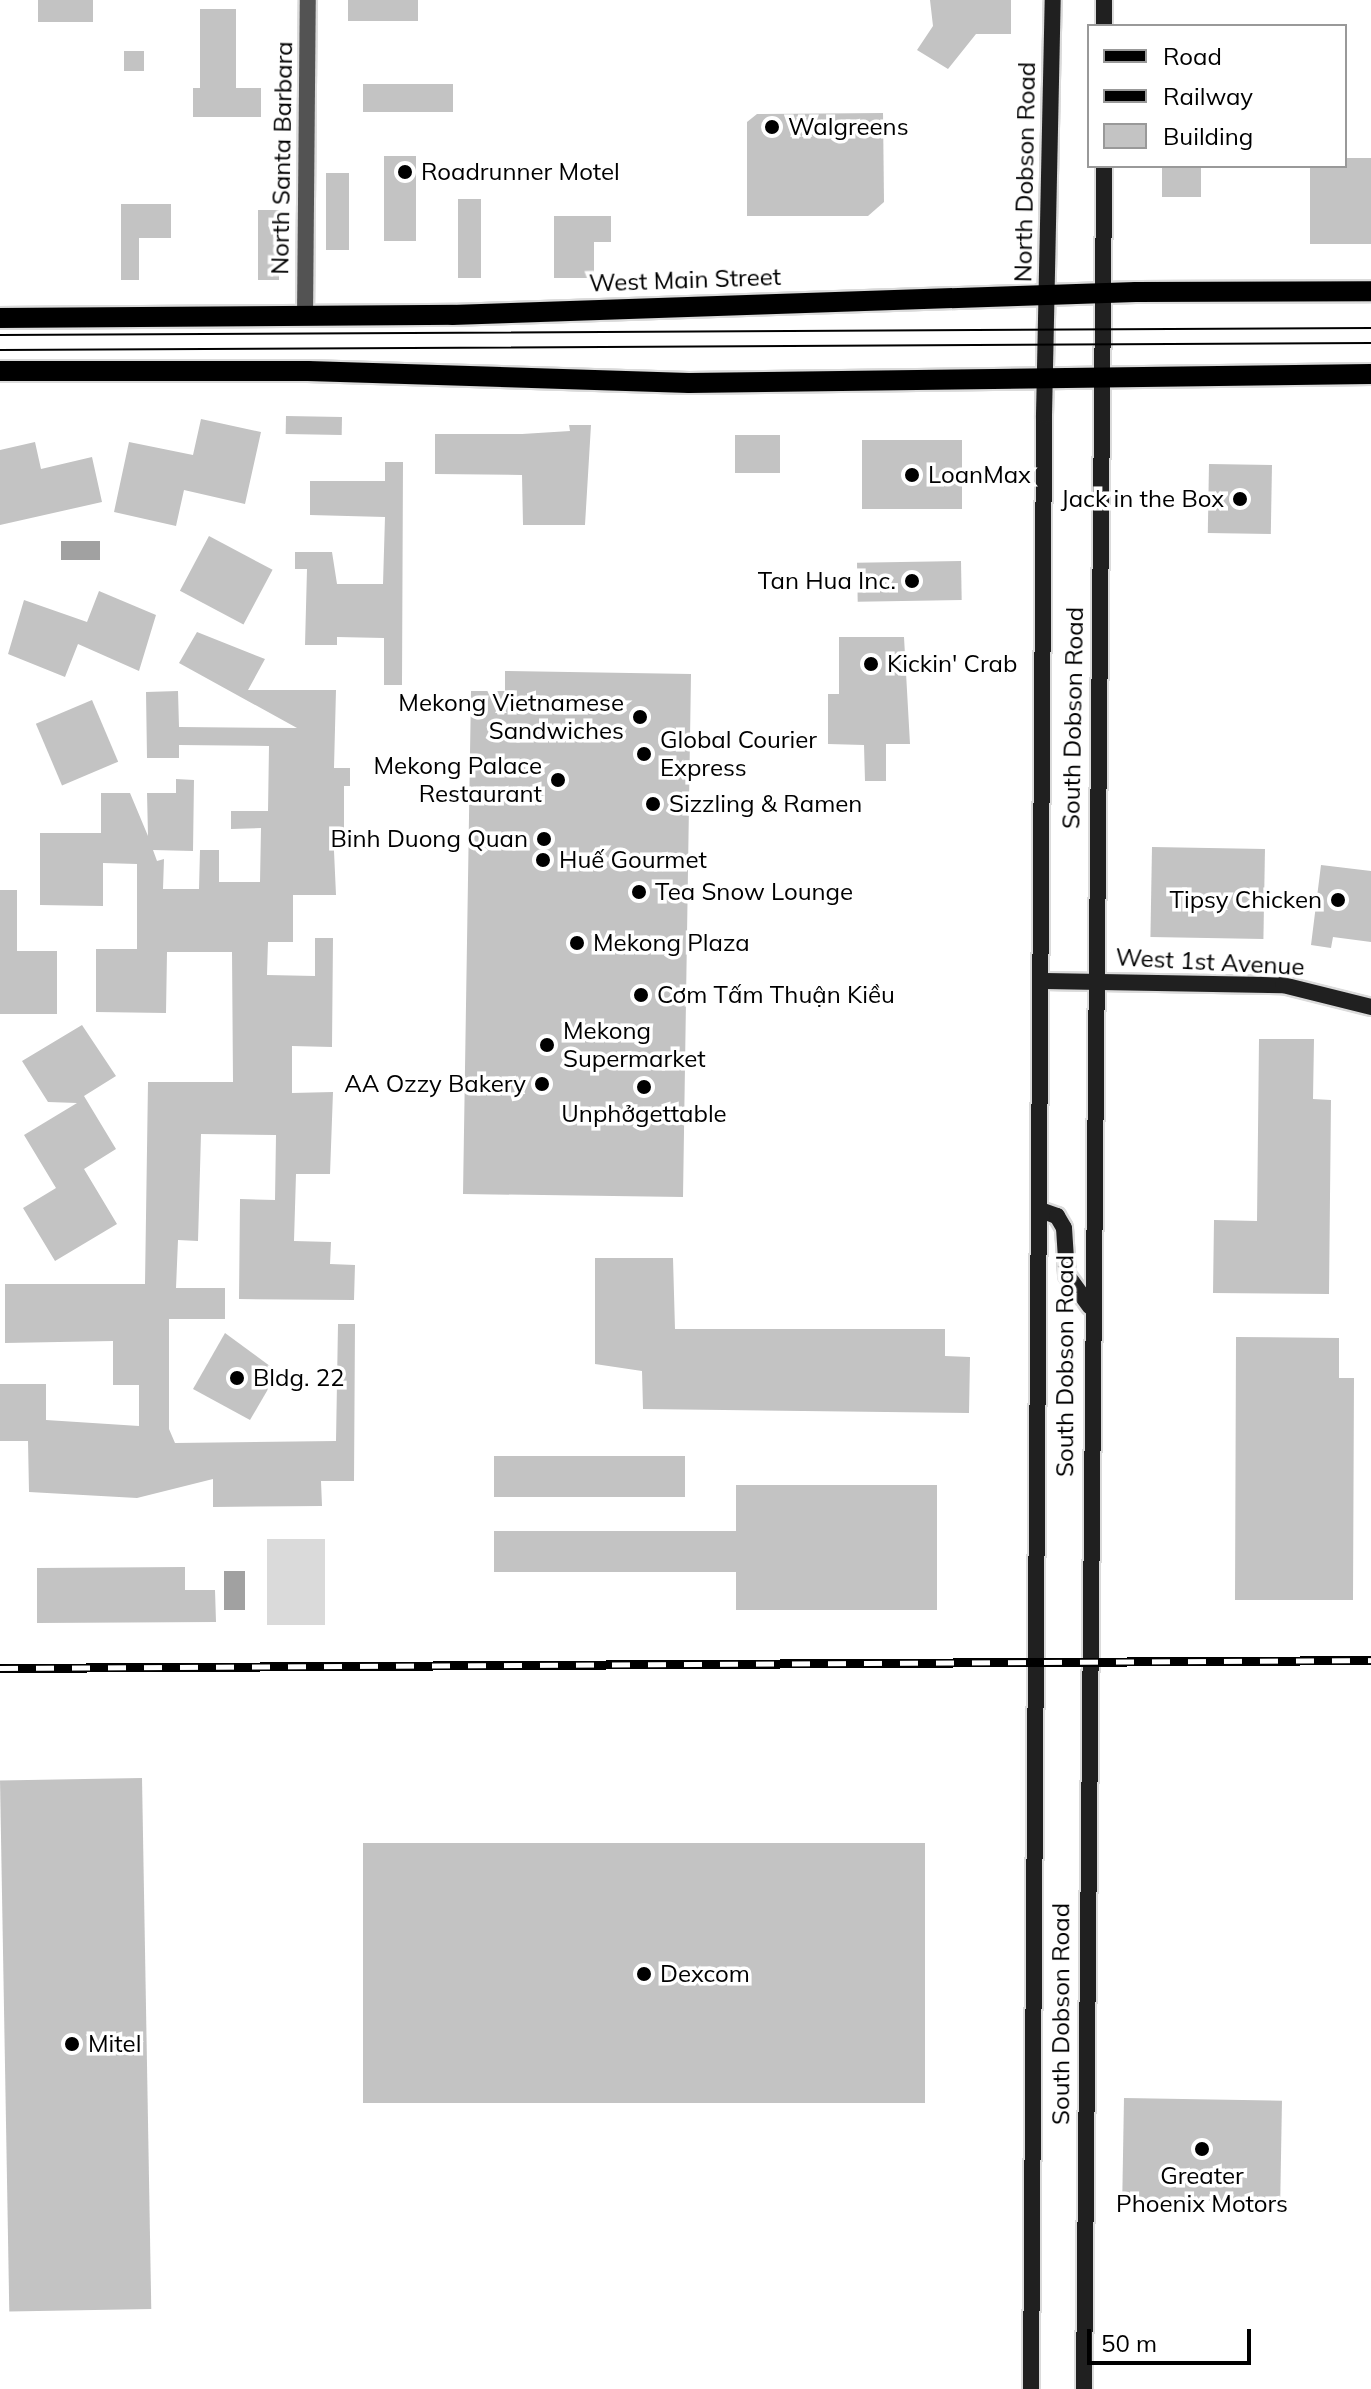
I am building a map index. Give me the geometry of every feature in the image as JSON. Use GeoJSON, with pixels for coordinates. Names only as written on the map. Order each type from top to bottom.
{"type":"FeatureCollection","features":[{"type":"Feature","properties":{"kind":"main road","name":"North Dobson Road"},"geometry":{"type":"LineString","coordinates":[[1045,345],[1053,0]]}},
{"type":"Feature","properties":{"kind":"main road"},"geometry":{"type":"LineString","coordinates":[[1104,0],[1104,24]]}},
{"type":"Feature","properties":{"kind":"main road"},"geometry":{"type":"LineString","coordinates":[[1104,168],[1105,293]]}},
{"type":"Feature","properties":{"kind":"main road","name":"West Main Street"},"geometry":{"type":"LineString","coordinates":[[0,318],[305,316],[1046,294],[1371,291]]}},
{"type":"Feature","properties":{"kind":"main road","name":"South Dobson Road"},"geometry":{"type":"LineString","coordinates":[[1084,2389],[1092,981],[1105,293]]}},
{"type":"Feature","properties":{"kind":"main road","name":"South Dobson Road"},"geometry":{"type":"LineString","coordinates":[[1031,2389],[1045,981],[1045,345]]}},
{"type":"Feature","properties":{"kind":"main road"},"geometry":{"type":"LineString","coordinates":[[0,371],[308,371],[689,383],[1371,374]]}},
{"type":"Feature","properties":{"kind":"main road","name":"West 1st Avenue"},"geometry":{"type":"LineString","coordinates":[[1045,981],[1283,985],[1371,1007]]}},
{"type":"Feature","properties":{"kind":"main road"},"geometry":{"type":"LineString","coordinates":[[1043,1211],[1057,1216],[1064,1228],[1067,1275],[1090,1307]]}},
{"type":"Feature","properties":{"kind":"street","name":"North Santa Barbara"},"geometry":{"type":"LineString","coordinates":[[305,316],[308,0]]}},
{"type":"Feature","properties":{"kind":"shaded area"},"geometry":{"type":"Polygon","coordinates":[[[61,541],[100,541],[100,560],[61,560],[61,541]]]}},
{"type":"Feature","properties":{"kind":"shaded area"},"geometry":{"type":"Polygon","coordinates":[[[267,1539],[325,1539],[325,1625],[267,1625],[267,1539]]]}},
{"type":"Feature","properties":{"kind":"shaded area"},"geometry":{"type":"Polygon","coordinates":[[[224,1571],[245,1571],[245,1610],[224,1610],[224,1571]]]}},
{"type":"Feature","properties":{"kind":"building"},"geometry":{"type":"Polygon","coordinates":[[[38,0],[93,0],[93,22],[38,22],[38,0]]]}},
{"type":"Feature","properties":{"kind":"building"},"geometry":{"type":"Polygon","coordinates":[[[348,0],[418,0],[418,21],[348,21],[348,0]]]}},
{"type":"Feature","properties":{"kind":"building"},"geometry":{"type":"Polygon","coordinates":[[[930,0],[1011,0],[1011,34],[976,34],[948,69],[917,50],[933,26],[930,0]]]}},
{"type":"Feature","properties":{"kind":"building"},"geometry":{"type":"Polygon","coordinates":[[[200,9],[236,9],[236,88],[261,88],[261,117],[193,117],[193,88],[200,88],[200,9]]]}},
{"type":"Feature","properties":{"kind":"building"},"geometry":{"type":"Polygon","coordinates":[[[124,51],[144,51],[144,71],[124,71],[124,51]]]}},
{"type":"Feature","properties":{"kind":"building"},"geometry":{"type":"Polygon","coordinates":[[[363,84],[453,84],[453,112],[363,112],[363,84]]]}},
{"type":"Feature","properties":{"kind":"building","name":"Walgreens"},"geometry":{"type":"Polygon","coordinates":[[[883,113],[884,202],[868,216],[747,216],[747,122],[757,114],[883,113]]]}},
{"type":"Feature","properties":{"kind":"building"},"geometry":{"type":"Polygon","coordinates":[[[384,156],[416,156],[416,241],[384,241],[384,156]]]}},
{"type":"Feature","properties":{"kind":"building"},"geometry":{"type":"Polygon","coordinates":[[[1347,158],[1371,158],[1371,244],[1310,244],[1310,168],[1347,168],[1347,158]]]}},
{"type":"Feature","properties":{"kind":"building"},"geometry":{"type":"Polygon","coordinates":[[[1162,168],[1201,168],[1201,197],[1162,197],[1162,168]]]}},
{"type":"Feature","properties":{"kind":"building"},"geometry":{"type":"Polygon","coordinates":[[[326,173],[349,173],[349,250],[326,250],[326,173]]]}},
{"type":"Feature","properties":{"kind":"building"},"geometry":{"type":"Polygon","coordinates":[[[458,199],[481,199],[481,278],[458,278],[458,199]]]}},
{"type":"Feature","properties":{"kind":"building"},"geometry":{"type":"Polygon","coordinates":[[[121,204],[171,204],[171,238],[139,238],[139,280],[121,280],[121,204]]]}},
{"type":"Feature","properties":{"kind":"building"},"geometry":{"type":"Polygon","coordinates":[[[258,210],[279,210],[279,280],[258,280],[258,210]]]}},
{"type":"Feature","properties":{"kind":"building"},"geometry":{"type":"Polygon","coordinates":[[[554,216],[611,216],[611,242],[594,242],[594,278],[554,278],[554,216]]]}},
{"type":"Feature","properties":{"kind":"building"},"geometry":{"type":"Polygon","coordinates":[[[286,416],[342,417],[342,435],[286,434],[286,416]]]}},
{"type":"Feature","properties":{"kind":"building"},"geometry":{"type":"Polygon","coordinates":[[[201,419],[261,432],[245,504],[184,490],[176,526],[114,512],[129,442],[193,455],[201,419]]]}},
{"type":"Feature","properties":{"kind":"building"},"geometry":{"type":"Polygon","coordinates":[[[569,425],[591,425],[585,525],[523,525],[522,475],[435,474],[435,434],[570,431],[569,425]]]}},
{"type":"Feature","properties":{"kind":"building"},"geometry":{"type":"Polygon","coordinates":[[[735,435],[780,435],[780,473],[735,473],[735,435]]]}},
{"type":"Feature","properties":{"kind":"building","name":"LoanMax"},"geometry":{"type":"Polygon","coordinates":[[[862,440],[962,440],[962,509],[862,509],[862,440]]]}},
{"type":"Feature","properties":{"kind":"building"},"geometry":{"type":"Polygon","coordinates":[[[35,442],[41,469],[92,457],[102,502],[0,525],[0,450],[35,442]]]}},
{"type":"Feature","properties":{"kind":"building"},"geometry":{"type":"Polygon","coordinates":[[[385,462],[403,462],[402,685],[384,685],[384,638],[337,637],[337,645],[305,645],[307,569],[295,569],[295,552],[332,552],[337,584],[383,584],[385,517],[310,515],[310,481],[385,481],[385,462]]]}},
{"type":"Feature","properties":{"kind":"building","name":"Jack in the Box"},"geometry":{"type":"Polygon","coordinates":[[[1209,464],[1272,465],[1271,534],[1208,533],[1209,464]]]}},
{"type":"Feature","properties":{"kind":"building"},"geometry":{"type":"Polygon","coordinates":[[[209,536],[273,570],[243,625],[180,591],[209,536]]]}},
{"type":"Feature","properties":{"kind":"building"},"geometry":{"type":"Polygon","coordinates":[[[961,561],[962,600],[858,602],[857,563],[961,561]]]}},
{"type":"Feature","properties":{"kind":"building"},"geometry":{"type":"Polygon","coordinates":[[[99,591],[156,615],[139,671],[78,644],[65,677],[8,654],[24,600],[87,622],[99,591]]]}},
{"type":"Feature","properties":{"kind":"building"},"geometry":{"type":"Polygon","coordinates":[[[197,632],[265,659],[248,690],[336,690],[334,768],[350,768],[350,786],[344,786],[344,829],[333,829],[336,895],[293,895],[293,942],[268,942],[267,975],[315,976],[315,938],[333,938],[332,1047],[292,1046],[292,1093],[333,1092],[330,1174],[296,1174],[294,1241],[331,1242],[330,1264],[355,1265],[354,1300],[239,1299],[240,1199],[275,1200],[276,1135],[201,1134],[198,1241],[178,1240],[176,1288],[225,1288],[225,1319],[169,1319],[169,1429],[175,1443],[336,1441],[338,1324],[355,1324],[354,1481],[321,1481],[322,1506],[213,1507],[213,1479],[137,1498],[29,1492],[28,1441],[0,1441],[0,1384],[46,1384],[46,1420],[139,1426],[139,1385],[113,1385],[113,1341],[5,1343],[5,1284],[145,1284],[148,1082],[233,1082],[232,952],[167,952],[166,1013],[96,1012],[96,949],[137,949],[137,864],[103,863],[103,906],[40,905],[40,833],[101,833],[101,793],[130,793],[148,836],[147,793],[176,793],[176,779],[194,780],[193,851],[153,850],[157,861],[164,859],[163,889],[199,889],[200,850],[219,850],[219,882],[260,882],[261,828],[231,829],[231,811],[268,811],[269,746],[179,745],[179,758],[147,758],[146,692],[178,691],[179,727],[297,728],[179,663],[197,632]]]}},
{"type":"Feature","properties":{"kind":"building","name":"Kickin' Crab"},"geometry":{"type":"Polygon","coordinates":[[[839,637],[904,637],[910,744],[886,744],[886,781],[865,781],[864,745],[828,744],[828,694],[839,694],[839,637]]]}},
{"type":"Feature","properties":{"kind":"building","name":"Mekong Plaza"},"geometry":{"type":"Polygon","coordinates":[[[505,671],[691,674],[683,1197],[463,1194],[471,691],[505,691],[505,671]]]}},
{"type":"Feature","properties":{"kind":"building"},"geometry":{"type":"Polygon","coordinates":[[[92,700],[118,762],[62,786],[36,724],[92,700]]]}},
{"type":"Feature","properties":{"kind":"building"},"geometry":{"type":"Polygon","coordinates":[[[1152,847],[1265,849],[1263,939],[1150,937],[1152,847]]]}},
{"type":"Feature","properties":{"kind":"building"},"geometry":{"type":"Polygon","coordinates":[[[1321,865],[1371,871],[1371,942],[1333,937],[1331,948],[1311,945],[1321,865]]]}},
{"type":"Feature","properties":{"kind":"building"},"geometry":{"type":"Polygon","coordinates":[[[0,890],[17,890],[17,951],[57,951],[57,1014],[0,1014],[0,890]]]}},
{"type":"Feature","properties":{"kind":"building"},"geometry":{"type":"Polygon","coordinates":[[[82,1025],[116,1076],[84,1096],[116,1149],[84,1169],[117,1224],[55,1261],[23,1208],[56,1188],[24,1135],[77,1103],[48,1102],[22,1061],[82,1025]]]}},
{"type":"Feature","properties":{"kind":"building"},"geometry":{"type":"Polygon","coordinates":[[[1259,1039],[1314,1039],[1313,1099],[1331,1100],[1329,1294],[1213,1293],[1214,1220],[1257,1221],[1259,1039]]]}},
{"type":"Feature","properties":{"kind":"building"},"geometry":{"type":"Polygon","coordinates":[[[595,1258],[673,1258],[675,1329],[945,1329],[945,1356],[970,1357],[969,1413],[643,1409],[642,1371],[595,1364],[595,1258]]]}},
{"type":"Feature","properties":{"kind":"building","name":"Bldg. 22"},"geometry":{"type":"Polygon","coordinates":[[[225,1333],[278,1372],[250,1420],[193,1389],[225,1333]]]}},
{"type":"Feature","properties":{"kind":"building"},"geometry":{"type":"Polygon","coordinates":[[[1236,1337],[1339,1338],[1339,1378],[1354,1378],[1353,1600],[1235,1600],[1236,1337]]]}},
{"type":"Feature","properties":{"kind":"building"},"geometry":{"type":"Polygon","coordinates":[[[494,1456],[685,1456],[685,1497],[494,1497],[494,1456]]]}},
{"type":"Feature","properties":{"kind":"building"},"geometry":{"type":"Polygon","coordinates":[[[736,1485],[937,1485],[937,1610],[736,1610],[736,1572],[494,1572],[494,1531],[736,1531],[736,1485]]]}},
{"type":"Feature","properties":{"kind":"building"},"geometry":{"type":"Polygon","coordinates":[[[185,1567],[185,1590],[215,1590],[216,1622],[37,1623],[37,1568],[185,1567]]]}},
{"type":"Feature","properties":{"kind":"building","name":"Mitel"},"geometry":{"type":"Polygon","coordinates":[[[142,1778],[151,2309],[9,2311],[0,1780],[142,1778]]]}},
{"type":"Feature","properties":{"kind":"building","name":"Dexcom"},"geometry":{"type":"Polygon","coordinates":[[[363,1843],[925,1843],[925,2103],[363,2103],[363,1843]]]}},
{"type":"Feature","properties":{"kind":"building","name":"Greater Phoenix Motors"},"geometry":{"type":"Polygon","coordinates":[[[1124,2098],[1282,2101],[1280,2202],[1122,2199],[1124,2098]]]}},
{"type":"Feature","properties":{"kind":"tram line"},"geometry":{"type":"LineString","coordinates":[[0,335],[1371,328]]}},
{"type":"Feature","properties":{"kind":"tram line"},"geometry":{"type":"LineString","coordinates":[[0,350],[1371,343]]}},
{"type":"Feature","properties":{"kind":"railway"},"geometry":{"type":"LineString","coordinates":[[0,1668],[1371,1660]]}},
{"type":"Feature","properties":{"kind":"place","name":"Walgreens"},"geometry":{"type":"Point","coordinates":[772,127]}},
{"type":"Feature","properties":{"kind":"place","name":"Roadrunner Motel"},"geometry":{"type":"Point","coordinates":[405,172]}},
{"type":"Feature","properties":{"kind":"place","name":"LoanMax"},"geometry":{"type":"Point","coordinates":[912,475]}},
{"type":"Feature","properties":{"kind":"place","name":"Jack in the Box"},"geometry":{"type":"Point","coordinates":[1240,499]}},
{"type":"Feature","properties":{"kind":"place","name":"Tan Hua Inc."},"geometry":{"type":"Point","coordinates":[912,581]}},
{"type":"Feature","properties":{"kind":"place","name":"Kickin' Crab"},"geometry":{"type":"Point","coordinates":[871,664]}},
{"type":"Feature","properties":{"kind":"place","name":"Mekong Vietnamese Sandwiches"},"geometry":{"type":"Point","coordinates":[640,717]}},
{"type":"Feature","properties":{"kind":"place","name":"Global Courier Express"},"geometry":{"type":"Point","coordinates":[644,754]}},
{"type":"Feature","properties":{"kind":"place","name":"Mekong Palace Restaurant"},"geometry":{"type":"Point","coordinates":[558,780]}},
{"type":"Feature","properties":{"kind":"place","name":"Sizzling & Ramen"},"geometry":{"type":"Point","coordinates":[653,804]}},
{"type":"Feature","properties":{"kind":"place","name":"Binh Duong Quan"},"geometry":{"type":"Point","coordinates":[544,839]}},
{"type":"Feature","properties":{"kind":"place","name":"Huế Gourmet"},"geometry":{"type":"Point","coordinates":[543,860]}},
{"type":"Feature","properties":{"kind":"place","name":"Tea Snow Lounge"},"geometry":{"type":"Point","coordinates":[639,892]}},
{"type":"Feature","properties":{"kind":"place","name":"Tipsy Chicken"},"geometry":{"type":"Point","coordinates":[1338,900]}},
{"type":"Feature","properties":{"kind":"place","name":"Mekong Plaza"},"geometry":{"type":"Point","coordinates":[577,943]}},
{"type":"Feature","properties":{"kind":"place","name":"Cơm Tấm Thuận Kiều"},"geometry":{"type":"Point","coordinates":[641,995]}},
{"type":"Feature","properties":{"kind":"place","name":"Mekong Supermarket"},"geometry":{"type":"Point","coordinates":[547,1045]}},
{"type":"Feature","properties":{"kind":"place","name":"AA Ozzy Bakery"},"geometry":{"type":"Point","coordinates":[542,1084]}},
{"type":"Feature","properties":{"kind":"place","name":"Unphởgettable"},"geometry":{"type":"Point","coordinates":[644,1087]}},
{"type":"Feature","properties":{"kind":"place","name":"Bldg. 22"},"geometry":{"type":"Point","coordinates":[237,1378]}},
{"type":"Feature","properties":{"kind":"place","name":"Dexcom"},"geometry":{"type":"Point","coordinates":[644,1974]}},
{"type":"Feature","properties":{"kind":"place","name":"Mitel"},"geometry":{"type":"Point","coordinates":[72,2044]}},
{"type":"Feature","properties":{"kind":"place","name":"Greater Phoenix Motors"},"geometry":{"type":"Point","coordinates":[1202,2149]}}]}
